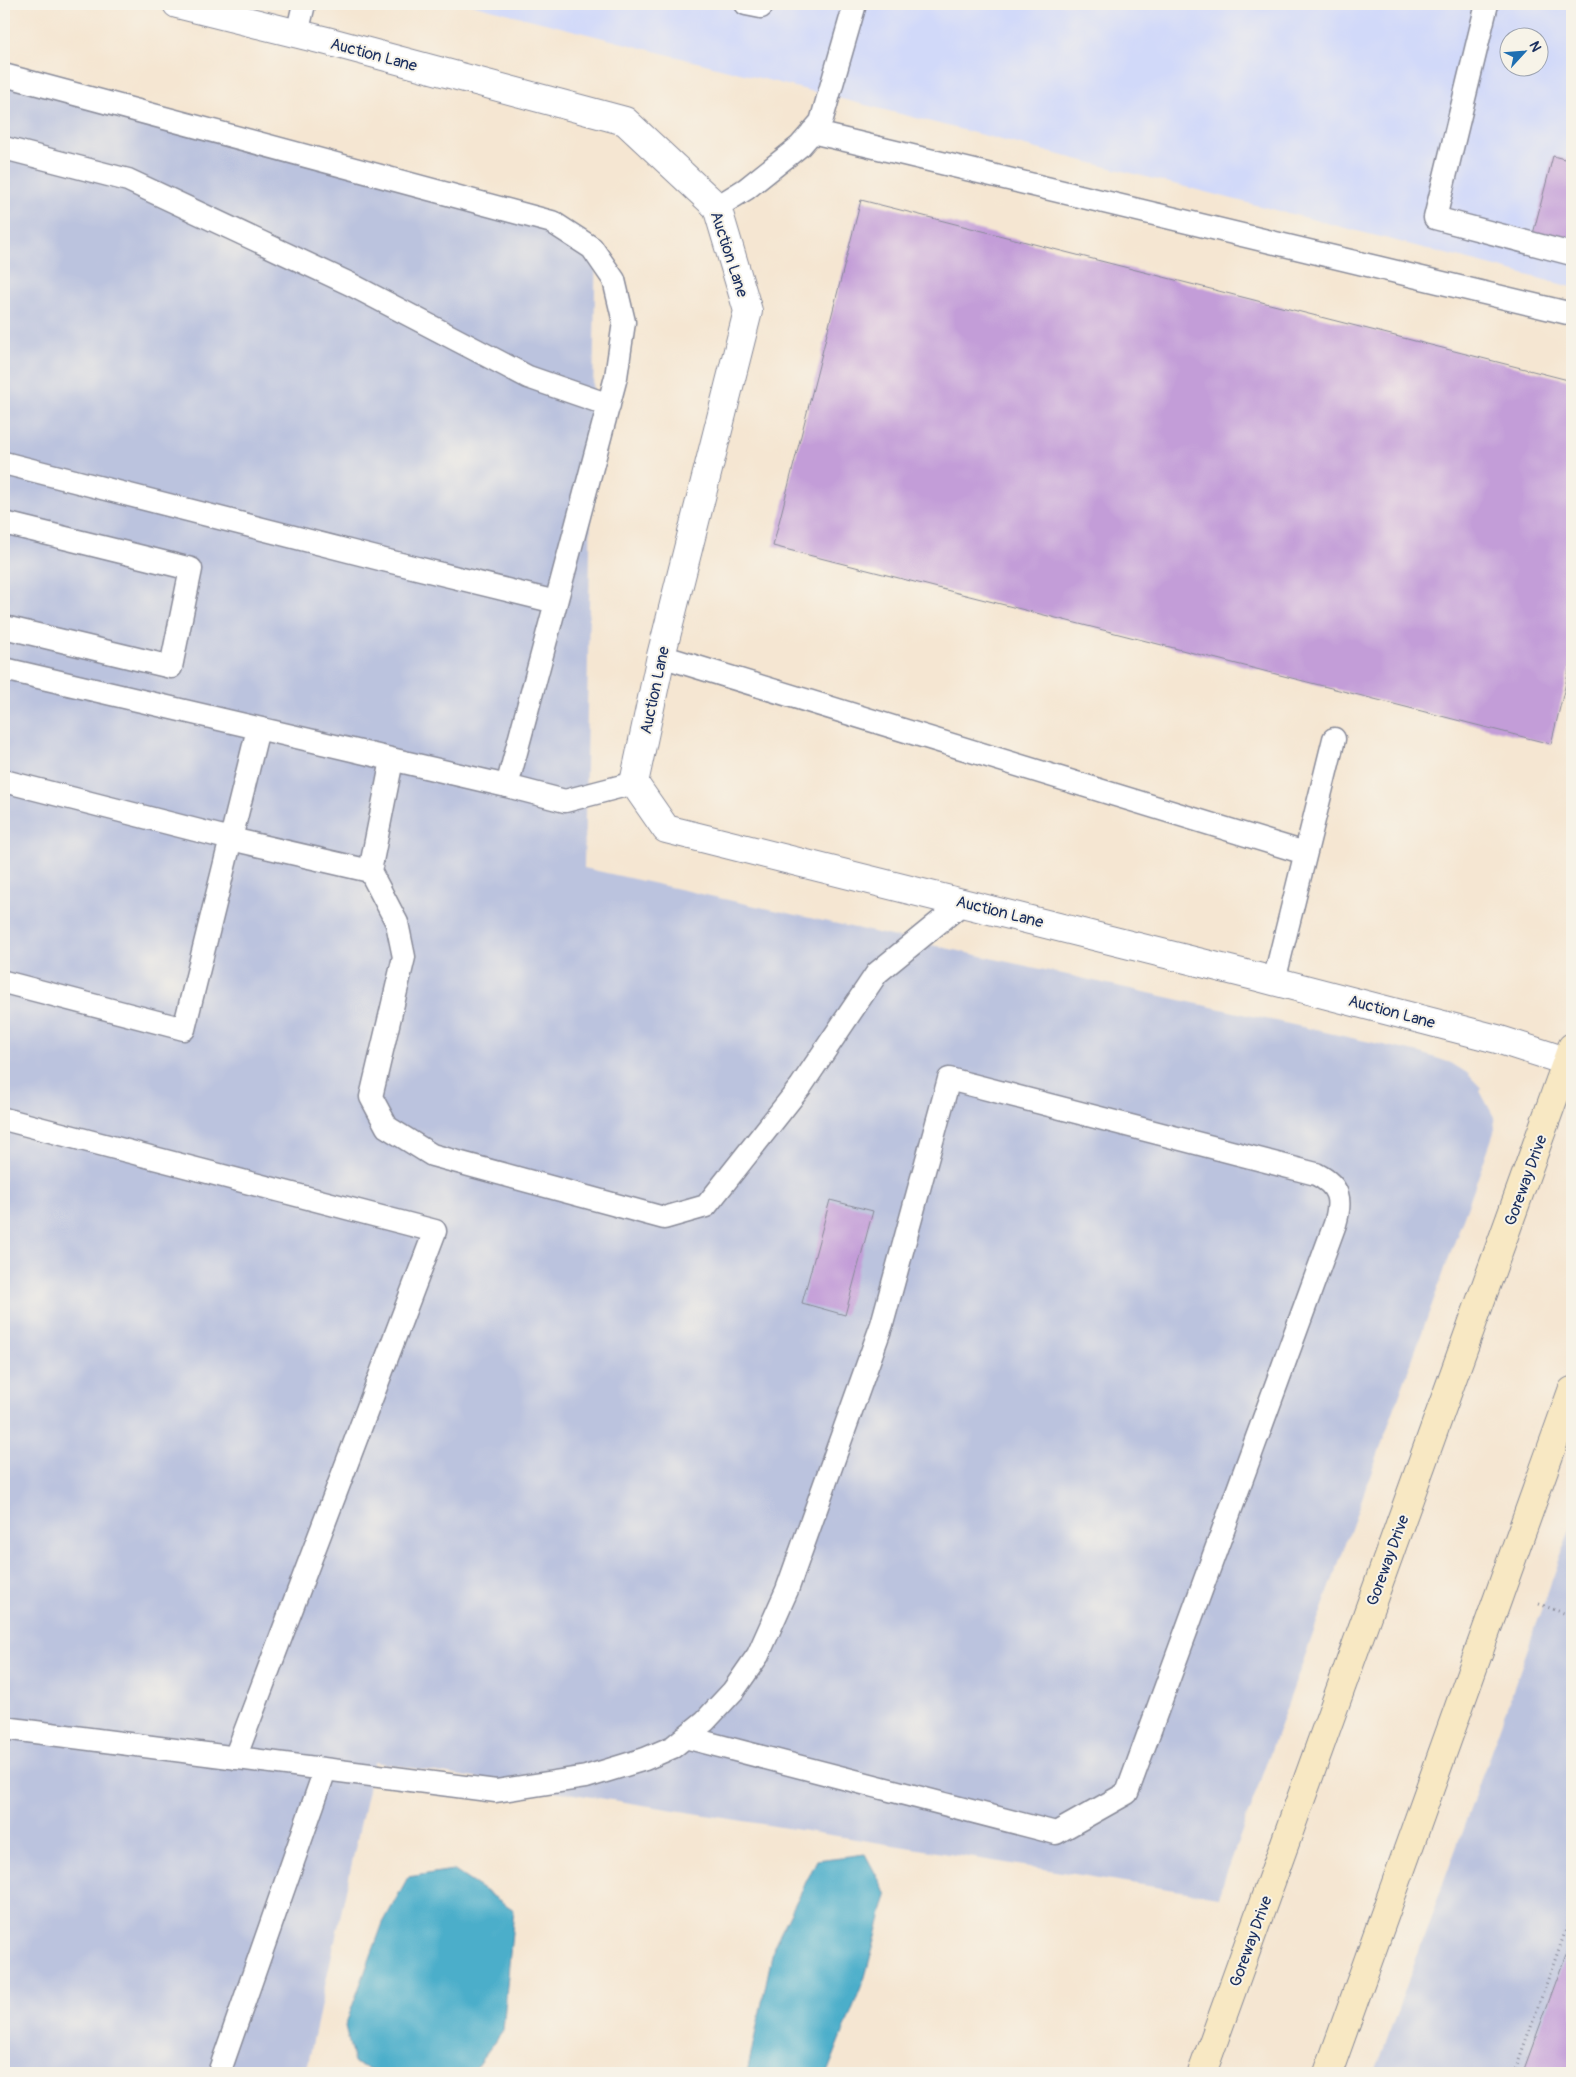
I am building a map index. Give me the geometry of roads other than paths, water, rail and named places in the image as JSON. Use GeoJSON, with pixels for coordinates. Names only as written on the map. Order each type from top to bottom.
{"type":"FeatureCollection","features":[{"type":"Feature","properties":{"kind":"main road","name":"Goreway Drive"},"geometry":{"type":"LineString","coordinates":[[1202,2073],[1571,1057]]}},
{"type":"Feature","properties":{"kind":"main road"},"geometry":{"type":"LineString","coordinates":[[1328,2073],[1572,1391]]}},
{"type":"Feature","properties":{"kind":"street","name":"Auction Lane"},"geometry":{"type":"LineString","coordinates":[[177,4],[625,121],[717,207],[748,311],[661,656],[634,783],[666,829],[964,902],[1571,1057]]}},
{"type":"Feature","properties":{"kind":"lane"},"geometry":{"type":"LineString","coordinates":[[297,34],[304,4]]}},
{"type":"Feature","properties":{"kind":"lane"},"geometry":{"type":"LineString","coordinates":[[746,4],[761,7],[762,4]]}},
{"type":"Feature","properties":{"kind":"lane"},"geometry":{"type":"LineString","coordinates":[[717,207],[746,189],[800,146],[821,122],[855,4]]}},
{"type":"Feature","properties":{"kind":"lane"},"geometry":{"type":"LineString","coordinates":[[1487,4],[1435,218],[1572,254]]}},
{"type":"Feature","properties":{"kind":"lane"},"geometry":{"type":"LineString","coordinates":[[4,74],[552,222],[592,248],[614,280],[624,322],[616,377],[507,786]]}},
{"type":"Feature","properties":{"kind":"lane"},"geometry":{"type":"LineString","coordinates":[[812,132],[1572,314]]}},
{"type":"Feature","properties":{"kind":"lane"},"geometry":{"type":"LineString","coordinates":[[4,148],[128,180],[350,284],[528,377],[609,405]]}},
{"type":"Feature","properties":{"kind":"lane"},"geometry":{"type":"LineString","coordinates":[[4,463],[556,602]]}},
{"type":"Feature","properties":{"kind":"lane"},"geometry":{"type":"LineString","coordinates":[[4,523],[191,569],[171,667],[4,627]]}},
{"type":"Feature","properties":{"kind":"lane"},"geometry":{"type":"LineString","coordinates":[[661,656],[1305,853]]}},
{"type":"Feature","properties":{"kind":"lane"},"geometry":{"type":"LineString","coordinates":[[4,669],[565,801],[634,783]]}},
{"type":"Feature","properties":{"kind":"lane"},"geometry":{"type":"LineString","coordinates":[[4,982],[184,1029],[258,729]]}},
{"type":"Feature","properties":{"kind":"lane"},"geometry":{"type":"LineString","coordinates":[[1274,981],[1334,739]]}},
{"type":"Feature","properties":{"kind":"lane"},"geometry":{"type":"LineString","coordinates":[[392,760],[370,871],[397,923],[404,957],[371,1097],[387,1127],[432,1155],[664,1218],[706,1206],[801,1086],[877,973],[964,902]]}},
{"type":"Feature","properties":{"kind":"lane"},"geometry":{"type":"LineString","coordinates":[[4,781],[231,839],[370,871]]}},
{"type":"Feature","properties":{"kind":"lane"},"geometry":{"type":"LineString","coordinates":[[4,1728],[496,1791],[586,1777],[645,1759],[673,1747],[685,1737],[705,1721],[734,1691],[758,1655],[787,1590],[882,1324],[949,1079],[1316,1174],[1327,1180],[1335,1191],[1340,1206],[1335,1224],[1127,1793],[1056,1833],[685,1737]]}},
{"type":"Feature","properties":{"kind":"lane"},"geometry":{"type":"LineString","coordinates":[[4,1119],[436,1231],[235,1758]]}},
{"type":"Feature","properties":{"kind":"lane"},"geometry":{"type":"LineString","coordinates":[[219,2073],[325,1770]]}},
{"type":"Feature","properties":{"kind":"water"},"geometry":{"type":"Polygon","coordinates":[[[865,1854],[887,1895],[865,1977],[827,2073],[747,2073],[774,1946],[817,1860],[865,1854]]]}},
{"type":"Feature","properties":{"kind":"water"},"geometry":{"type":"Polygon","coordinates":[[[453,1870],[514,1910],[503,2030],[472,2073],[380,2073],[354,2063],[345,2026],[383,1923],[408,1877],[453,1870]]]}}]}
